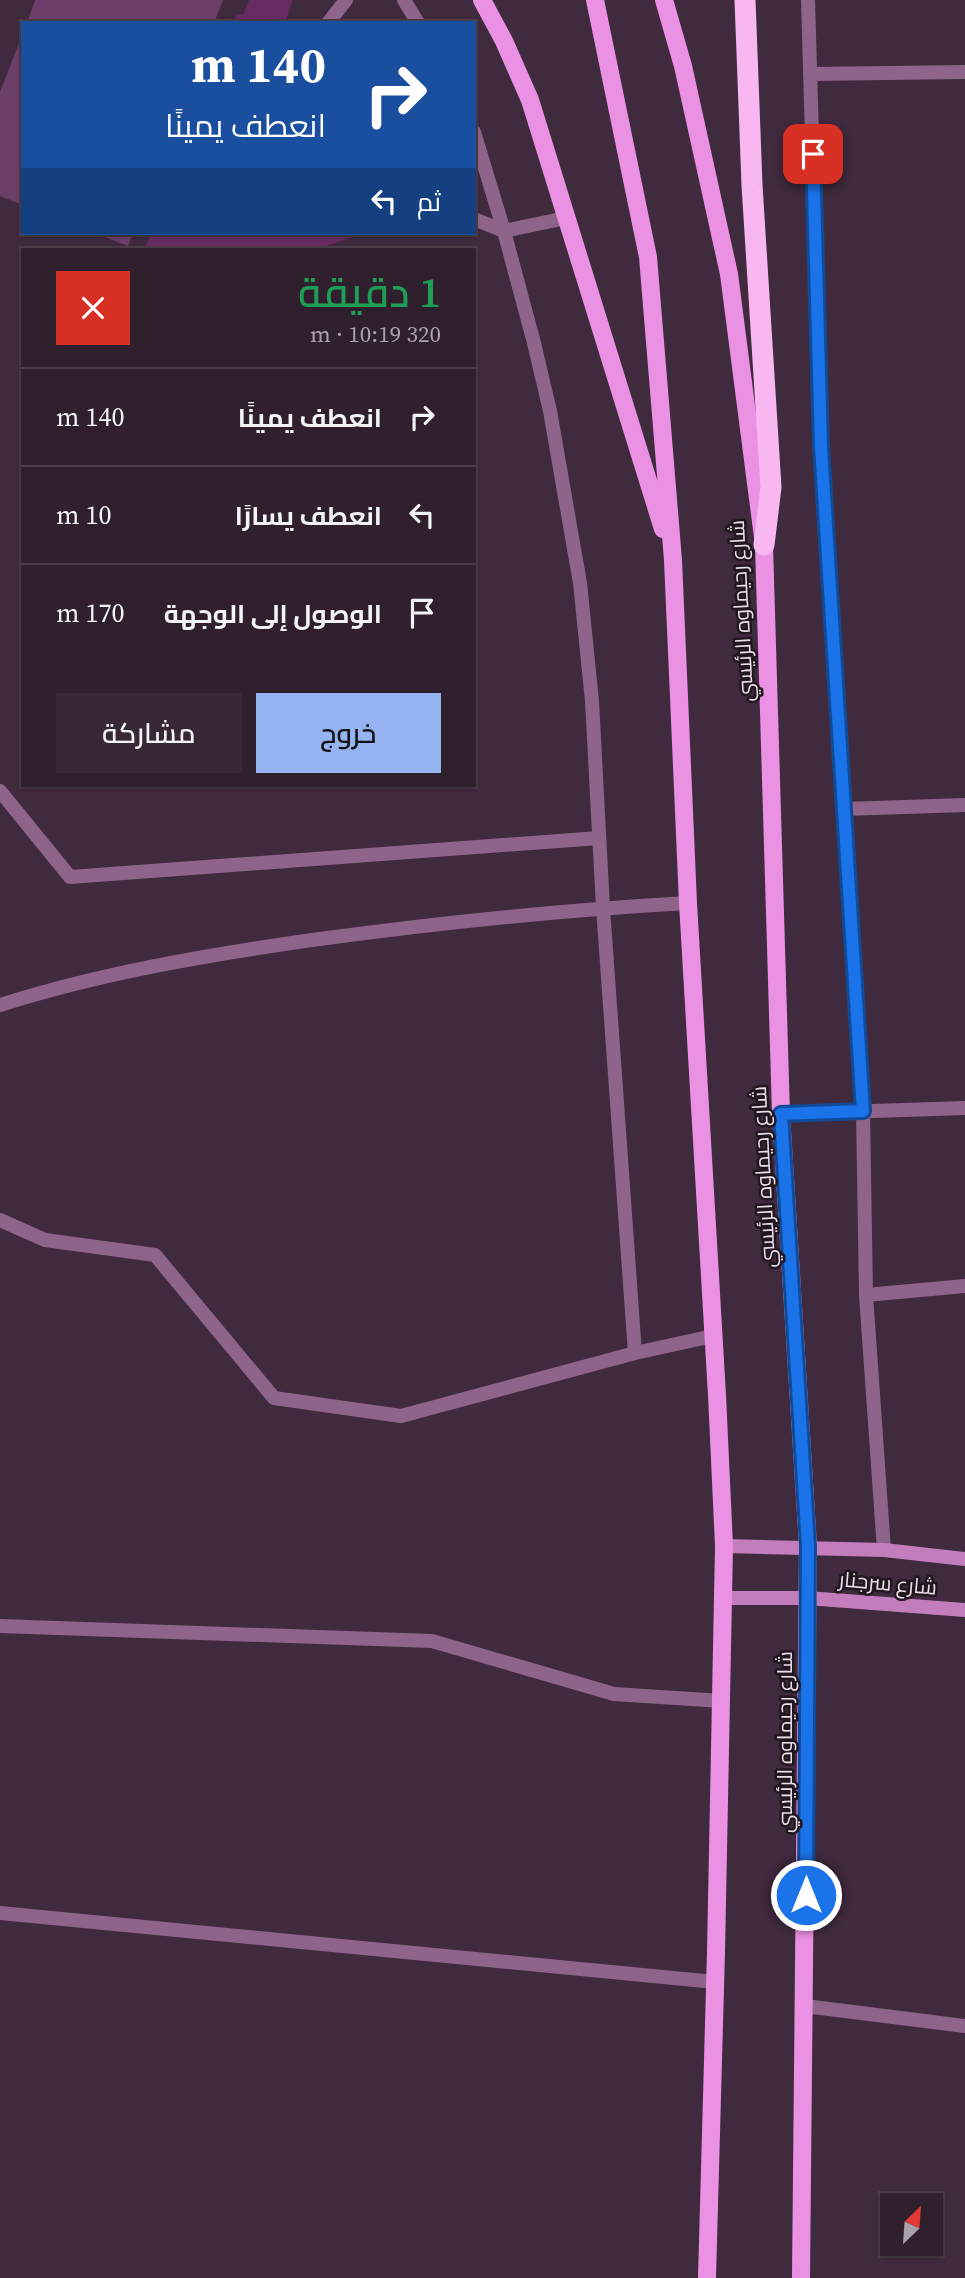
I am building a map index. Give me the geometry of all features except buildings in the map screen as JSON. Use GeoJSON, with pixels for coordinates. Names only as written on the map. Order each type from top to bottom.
{"type":"FeatureCollection","features":[{"type":"Feature","properties":{"kind":"highway"},"geometry":{"type":"LineString","coordinates":[[745,0],[752,185],[771,487],[764,545]]}},
{"type":"Feature","properties":{"kind":"main road"},"geometry":{"type":"LineString","coordinates":[[482,0],[530,100],[673,560]]}},
{"type":"Feature","properties":{"kind":"main road"},"geometry":{"type":"LineString","coordinates":[[594,0],[648,257],[673,560],[688,902],[724,1546],[707,2278]]}},
{"type":"Feature","properties":{"kind":"main road","name":"شارع رحيماوه الرئيسي"},"geometry":{"type":"LineString","coordinates":[[664,0],[683,66],[729,274],[764,545],[781,1114],[808,1546],[801,2278]]}},
{"type":"Feature","properties":{"kind":"street"},"geometry":{"type":"LineString","coordinates":[[330,21],[346,0]]}},
{"type":"Feature","properties":{"kind":"street"},"geometry":{"type":"LineString","coordinates":[[404,0],[417,21]]}},
{"type":"Feature","properties":{"kind":"street"},"geometry":{"type":"LineString","coordinates":[[808,0],[821,446],[863,1111],[866,1295],[884,1550]]}},
{"type":"Feature","properties":{"kind":"street"},"geometry":{"type":"LineString","coordinates":[[810,74],[965,72]]}},
{"type":"Feature","properties":{"kind":"street"},"geometry":{"type":"LineString","coordinates":[[476,139],[504,231],[550,411],[580,583],[592,701],[603,908],[635,1353]]}},
{"type":"Feature","properties":{"kind":"street"},"geometry":{"type":"LineString","coordinates":[[476,220],[504,231],[566,218]]}},
{"type":"Feature","properties":{"kind":"street"},"geometry":{"type":"LineString","coordinates":[[0,791],[70,877],[599,838]]}},
{"type":"Feature","properties":{"kind":"street"},"geometry":{"type":"LineString","coordinates":[[844,809],[965,805]]}},
{"type":"Feature","properties":{"kind":"street"},"geometry":{"type":"LineString","coordinates":[[0,1005],[79,983],[227,952],[421,925],[688,902]]}},
{"type":"Feature","properties":{"kind":"street"},"geometry":{"type":"LineString","coordinates":[[781,1114],[965,1108]]}},
{"type":"Feature","properties":{"kind":"street"},"geometry":{"type":"LineString","coordinates":[[0,1220],[45,1240],[155,1255],[274,1398],[401,1416],[635,1353],[713,1336]]}},
{"type":"Feature","properties":{"kind":"street"},"geometry":{"type":"LineString","coordinates":[[866,1295],[965,1286]]}},
{"type":"Feature","properties":{"kind":"street","name":"شارع سرجنار"},"geometry":{"type":"LineString","coordinates":[[724,1546],[884,1550],[965,1559]]}},
{"type":"Feature","properties":{"kind":"street","name":"شارع سرجنار"},"geometry":{"type":"LineString","coordinates":[[723,1598],[807,1598],[965,1610]]}},
{"type":"Feature","properties":{"kind":"street"},"geometry":{"type":"LineString","coordinates":[[0,1626],[432,1641],[614,1694],[722,1701]]}},
{"type":"Feature","properties":{"kind":"street"},"geometry":{"type":"LineString","coordinates":[[0,1913],[715,1982]]}},
{"type":"Feature","properties":{"kind":"street"},"geometry":{"type":"LineString","coordinates":[[805,2006],[965,2026]]}},
{"type":"Feature","properties":{"kind":"shaded area"},"geometry":{"type":"Polygon","coordinates":[[[35,0],[223,0],[215,21],[28,21],[35,0]]]}},
{"type":"Feature","properties":{"kind":"shaded area"},"geometry":{"type":"Polygon","coordinates":[[[21,38],[21,204],[0,196],[0,92],[21,38]]]}},
{"type":"Feature","properties":{"kind":"shaded area"},"geometry":{"type":"Polygon","coordinates":[[[100,235],[132,235],[128,246],[100,235]]]}},
{"type":"Feature","properties":{"kind":"route"},"geometry":{"type":"LineString","coordinates":[[806,1895],[808,1546],[781,1114],[863,1111],[821,446],[813,154]]}}]}
